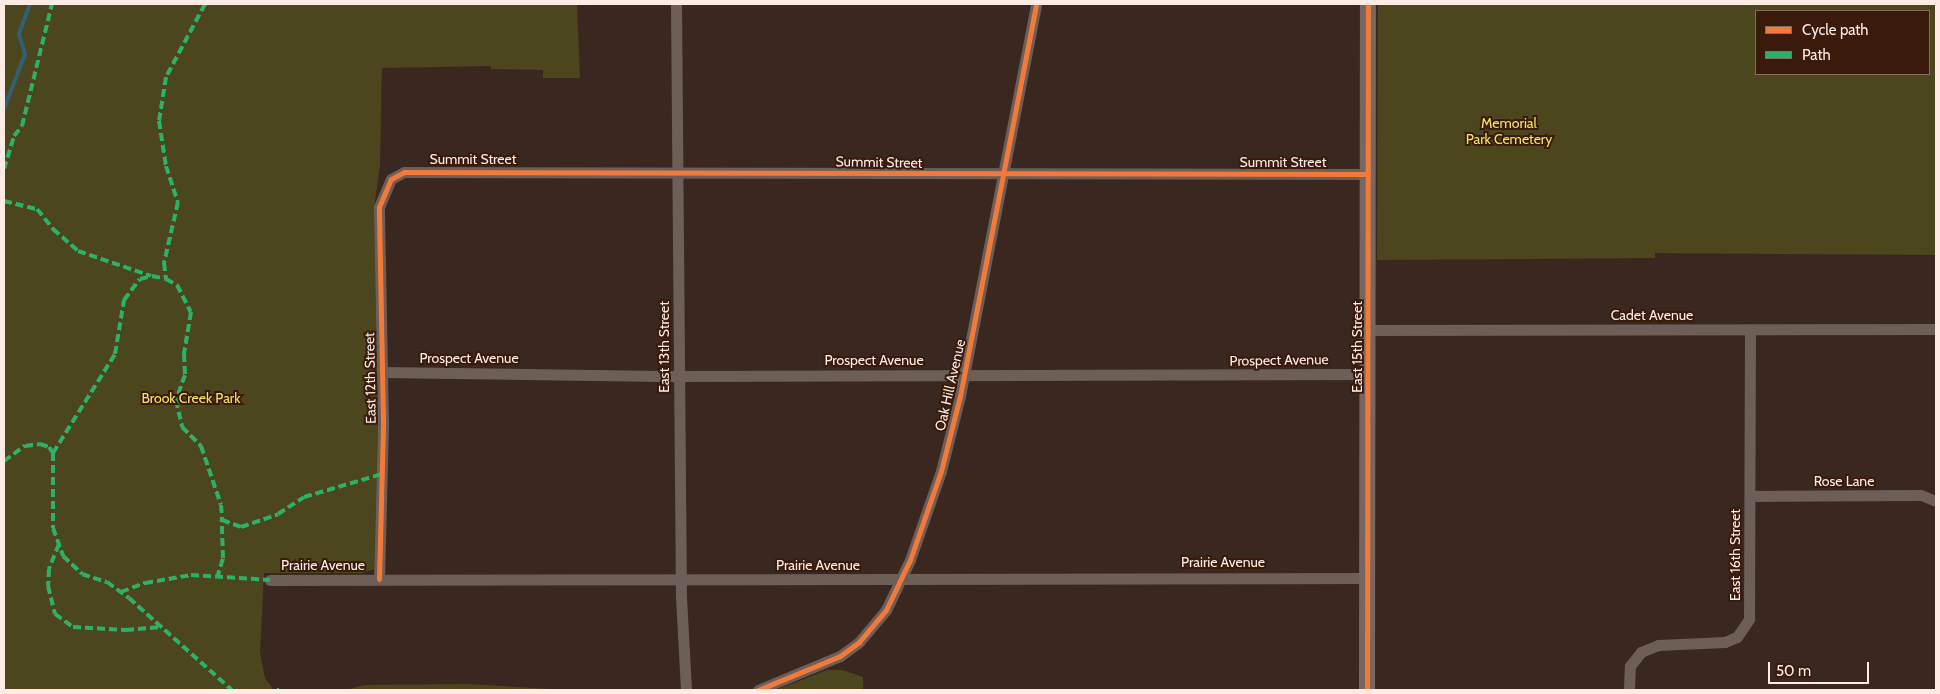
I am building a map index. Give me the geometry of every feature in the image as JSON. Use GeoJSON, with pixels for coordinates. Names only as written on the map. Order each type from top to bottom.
{"type":"FeatureCollection","features":[{"type":"Feature","properties":{"kind":"main road","name":"East 15th Street"},"geometry":{"type":"LineString","coordinates":[[1367,690],[1368,4]]}},
{"type":"Feature","properties":{"kind":"street","name":"East 13th Street"},"geometry":{"type":"LineString","coordinates":[[676,4],[680,580],[686,690]]}},
{"type":"Feature","properties":{"kind":"street","name":"Oak Hill Avenue"},"geometry":{"type":"LineString","coordinates":[[758,690],[840,656],[859,642],[886,610],[902,579],[941,471],[965,374],[1036,4]]}},
{"type":"Feature","properties":{"kind":"street","name":"Summit Street"},"geometry":{"type":"LineString","coordinates":[[391,179],[404,172],[414,171],[1368,174]]}},
{"type":"Feature","properties":{"kind":"street","name":"East 12th Street"},"geometry":{"type":"LineString","coordinates":[[379,580],[381,372],[379,207],[391,179]]}},
{"type":"Feature","properties":{"kind":"street","name":"Cadet Avenue"},"geometry":{"type":"LineString","coordinates":[[1368,330],[1936,329]]}},
{"type":"Feature","properties":{"kind":"street","name":"East 16th Street"},"geometry":{"type":"LineString","coordinates":[[1629,690],[1630,666],[1646,649],[1658,645],[1714,645],[1737,637],[1749,618],[1750,330]]}},
{"type":"Feature","properties":{"kind":"street","name":"Prospect Avenue"},"geometry":{"type":"LineString","coordinates":[[381,372],[679,376],[1368,374]]}},
{"type":"Feature","properties":{"kind":"street","name":"Rose Lane"},"geometry":{"type":"LineString","coordinates":[[1750,496],[1921,495],[1936,501]]}},
{"type":"Feature","properties":{"kind":"street","name":"Prairie Avenue"},"geometry":{"type":"LineString","coordinates":[[270,580],[1367,578]]}},
{"type":"Feature","properties":{"kind":"green space","name":"Brook Creek Park"},"geometry":{"type":"Polygon","coordinates":[[[4,4],[577,4],[580,78],[543,78],[543,70],[491,69],[491,66],[382,68],[380,166],[374,208],[378,431],[374,569],[362,573],[264,573],[260,652],[265,678],[274,690],[4,690],[4,4]]]}},
{"type":"Feature","properties":{"kind":"green space","name":"Memorial Park Cemetery"},"geometry":{"type":"Polygon","coordinates":[[[1378,4],[1936,4],[1936,255],[1655,253],[1655,258],[1377,260],[1378,4]]]}},
{"type":"Feature","properties":{"kind":"green space"},"geometry":{"type":"Polygon","coordinates":[[[827,670],[842,670],[863,677],[863,690],[776,690],[827,670]]]}},
{"type":"Feature","properties":{"kind":"green space"},"geometry":{"type":"Polygon","coordinates":[[[468,684],[568,690],[346,690],[364,685],[468,684]]]}},
{"type":"Feature","properties":{"kind":"waterway"},"geometry":{"type":"LineString","coordinates":[[4,109],[25,54],[19,34],[30,4]]}},
{"type":"Feature","properties":{"kind":"marked path"},"geometry":{"type":"LineString","coordinates":[[4,169],[14,136],[22,126],[52,4]]}},
{"type":"Feature","properties":{"kind":"marked path"},"geometry":{"type":"LineString","coordinates":[[205,4],[166,77],[159,121],[166,166],[178,202],[164,263],[166,279],[177,285],[191,312],[184,354],[185,375],[176,400],[182,427],[201,446],[221,505],[222,520],[241,527],[278,514],[304,497],[382,474]]}},
{"type":"Feature","properties":{"kind":"marked path"},"geometry":{"type":"LineString","coordinates":[[4,201],[37,209],[53,229],[78,251],[151,276]]}},
{"type":"Feature","properties":{"kind":"marked path"},"geometry":{"type":"LineString","coordinates":[[53,453],[115,354],[124,300],[140,279],[152,276],[166,279]]}},
{"type":"Feature","properties":{"kind":"marked path"},"geometry":{"type":"LineString","coordinates":[[4,461],[25,446],[40,444],[49,447],[53,453],[53,528],[63,556],[82,574],[107,582],[129,598],[232,690]]}},
{"type":"Feature","properties":{"kind":"marked path"},"geometry":{"type":"LineString","coordinates":[[217,578],[223,558],[222,520]]}},
{"type":"Feature","properties":{"kind":"marked path"},"geometry":{"type":"LineString","coordinates":[[59,544],[49,569],[48,586],[55,614],[73,627],[126,630],[161,627]]}},
{"type":"Feature","properties":{"kind":"marked path"},"geometry":{"type":"LineString","coordinates":[[121,592],[145,583],[191,575],[270,580]]}},
{"type":"Feature","properties":{"kind":"cycle path"},"geometry":{"type":"LineString","coordinates":[[758,690],[840,656],[859,642],[886,610],[910,560],[941,471],[960,396],[1036,4]]}},
{"type":"Feature","properties":{"kind":"cycle path"},"geometry":{"type":"LineString","coordinates":[[1367,690],[1368,4]]}},
{"type":"Feature","properties":{"kind":"cycle path"},"geometry":{"type":"LineString","coordinates":[[379,579],[383,422],[379,207],[391,179],[404,172],[1368,174]]}}]}
